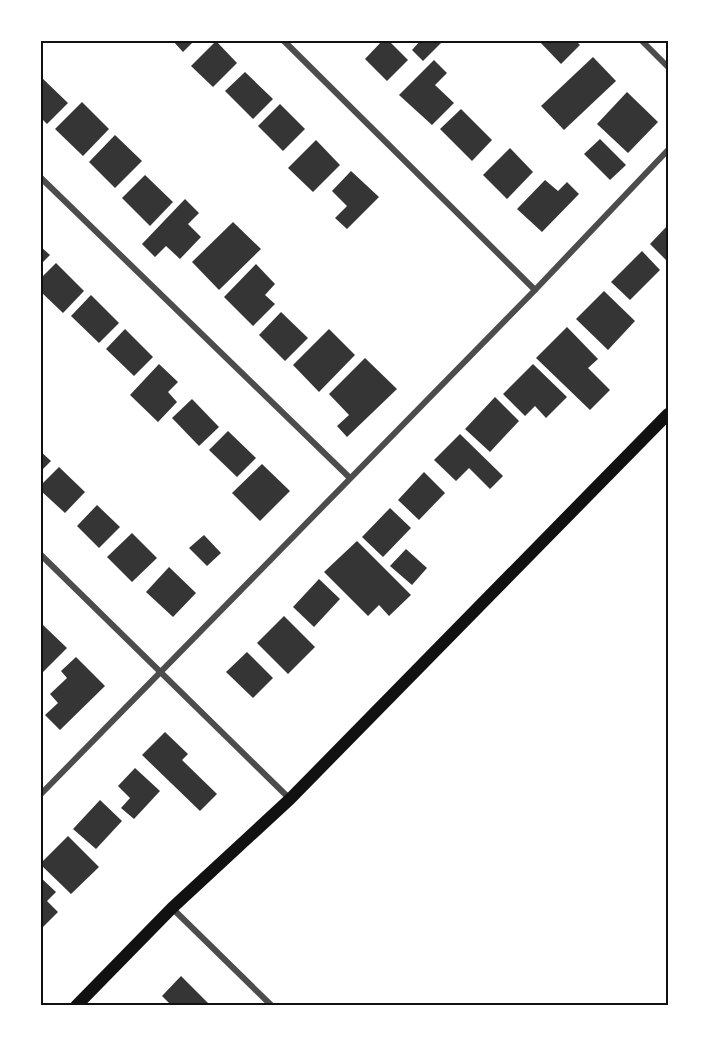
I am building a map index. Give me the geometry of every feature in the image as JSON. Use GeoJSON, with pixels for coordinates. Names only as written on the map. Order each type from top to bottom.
{"type":"FeatureCollection","features":[{"type":"Feature","properties":{"kind":"main road"},"geometry":{"type":"LineString","coordinates":[[75,1005],[172,908],[290,800],[669,414]]}},
{"type":"Feature","properties":{"kind":"street"},"geometry":{"type":"LineString","coordinates":[[283,40],[535,290]]}},
{"type":"Feature","properties":{"kind":"street"},"geometry":{"type":"LineString","coordinates":[[641,40],[669,68]]}},
{"type":"Feature","properties":{"kind":"street"},"geometry":{"type":"LineString","coordinates":[[40,795],[162,673],[669,150]]}},
{"type":"Feature","properties":{"kind":"street"},"geometry":{"type":"LineString","coordinates":[[40,177],[350,478]]}},
{"type":"Feature","properties":{"kind":"street"},"geometry":{"type":"LineString","coordinates":[[40,554],[290,800]]}},
{"type":"Feature","properties":{"kind":"street"},"geometry":{"type":"LineString","coordinates":[[172,908],[272,1005]]}},
{"type":"Feature","properties":{"kind":"building"},"geometry":{"type":"Polygon","coordinates":[[[172,40],[195,40],[183,52],[172,40]]]}},
{"type":"Feature","properties":{"kind":"building"},"geometry":{"type":"Polygon","coordinates":[[[383,40],[388,40],[408,60],[387,81],[365,59],[383,40]]]}},
{"type":"Feature","properties":{"kind":"building"},"geometry":{"type":"Polygon","coordinates":[[[421,40],[444,40],[423,61],[412,50],[421,40]]]}},
{"type":"Feature","properties":{"kind":"building"},"geometry":{"type":"Polygon","coordinates":[[[538,40],[575,40],[580,45],[561,64],[538,40]]]}},
{"type":"Feature","properties":{"kind":"building"},"geometry":{"type":"Polygon","coordinates":[[[216,41],[237,63],[213,87],[191,66],[216,41]]]}},
{"type":"Feature","properties":{"kind":"building"},"geometry":{"type":"Polygon","coordinates":[[[593,57],[616,81],[564,130],[541,106],[593,57]]]}},
{"type":"Feature","properties":{"kind":"building"},"geometry":{"type":"Polygon","coordinates":[[[434,60],[447,73],[435,85],[454,103],[432,125],[399,95],[434,60]]]}},
{"type":"Feature","properties":{"kind":"building"},"geometry":{"type":"Polygon","coordinates":[[[245,72],[273,99],[253,119],[225,91],[245,72]]]}},
{"type":"Feature","properties":{"kind":"building"},"geometry":{"type":"Polygon","coordinates":[[[40,76],[68,103],[47,124],[40,117],[40,76]]]}},
{"type":"Feature","properties":{"kind":"building"},"geometry":{"type":"Polygon","coordinates":[[[627,92],[658,122],[628,153],[597,124],[627,92]]]}},
{"type":"Feature","properties":{"kind":"building"},"geometry":{"type":"Polygon","coordinates":[[[82,102],[109,129],[83,156],[55,129],[82,102]]]}},
{"type":"Feature","properties":{"kind":"building"},"geometry":{"type":"Polygon","coordinates":[[[280,104],[305,129],[283,151],[258,126],[280,104]]]}},
{"type":"Feature","properties":{"kind":"building"},"geometry":{"type":"Polygon","coordinates":[[[461,109],[492,140],[472,161],[440,129],[461,109]]]}},
{"type":"Feature","properties":{"kind":"building"},"geometry":{"type":"Polygon","coordinates":[[[115,135],[142,161],[115,188],[89,162],[115,135]]]}},
{"type":"Feature","properties":{"kind":"building"},"geometry":{"type":"Polygon","coordinates":[[[600,139],[626,165],[610,180],[584,154],[600,139]]]}},
{"type":"Feature","properties":{"kind":"building"},"geometry":{"type":"Polygon","coordinates":[[[316,140],[340,165],[313,192],[288,168],[316,140]]]}},
{"type":"Feature","properties":{"kind":"building"},"geometry":{"type":"Polygon","coordinates":[[[510,148],[533,172],[507,199],[483,175],[510,148]]]}},
{"type":"Feature","properties":{"kind":"building"},"geometry":{"type":"Polygon","coordinates":[[[351,171],[379,197],[347,229],[335,218],[347,206],[332,191],[351,171]]]}},
{"type":"Feature","properties":{"kind":"building"},"geometry":{"type":"Polygon","coordinates":[[[145,175],[173,202],[150,226],[122,198],[145,175]]]}},
{"type":"Feature","properties":{"kind":"building"},"geometry":{"type":"Polygon","coordinates":[[[545,180],[558,191],[567,182],[579,194],[542,232],[517,209],[545,180]]]}},
{"type":"Feature","properties":{"kind":"building"},"geometry":{"type":"Polygon","coordinates":[[[185,199],[199,213],[188,224],[201,237],[180,259],[166,246],[155,257],[142,244],[185,199]]]}},
{"type":"Feature","properties":{"kind":"building"},"geometry":{"type":"Polygon","coordinates":[[[233,222],[261,249],[219,290],[192,262],[233,222]]]}},
{"type":"Feature","properties":{"kind":"building"},"geometry":{"type":"Polygon","coordinates":[[[668,225],[668,262],[650,244],[668,225]]]}},
{"type":"Feature","properties":{"kind":"building"},"geometry":{"type":"Polygon","coordinates":[[[40,246],[50,255],[40,265],[40,246]]]}},
{"type":"Feature","properties":{"kind":"building"},"geometry":{"type":"Polygon","coordinates":[[[642,251],[660,270],[630,300],[611,282],[642,251]]]}},
{"type":"Feature","properties":{"kind":"building"},"geometry":{"type":"Polygon","coordinates":[[[56,263],[84,291],[63,313],[40,291],[40,279],[56,263]]]}},
{"type":"Feature","properties":{"kind":"building"},"geometry":{"type":"Polygon","coordinates":[[[256,264],[275,284],[265,295],[275,304],[253,326],[224,297],[256,264]]]}},
{"type":"Feature","properties":{"kind":"building"},"geometry":{"type":"Polygon","coordinates":[[[604,291],[635,321],[608,350],[576,319],[604,291]]]}},
{"type":"Feature","properties":{"kind":"building"},"geometry":{"type":"Polygon","coordinates":[[[91,295],[119,323],[99,343],[71,316],[91,295]]]}},
{"type":"Feature","properties":{"kind":"building"},"geometry":{"type":"Polygon","coordinates":[[[281,312],[308,338],[285,361],[259,335],[281,312]]]}},
{"type":"Feature","properties":{"kind":"building"},"geometry":{"type":"Polygon","coordinates":[[[567,327],[598,359],[588,368],[610,390],[590,410],[536,358],[567,327]]]}},
{"type":"Feature","properties":{"kind":"building"},"geometry":{"type":"Polygon","coordinates":[[[125,329],[153,357],[134,376],[106,349],[125,329]]]}},
{"type":"Feature","properties":{"kind":"building"},"geometry":{"type":"Polygon","coordinates":[[[329,329],[355,355],[319,392],[293,365],[329,329]]]}},
{"type":"Feature","properties":{"kind":"building"},"geometry":{"type":"Polygon","coordinates":[[[365,358],[397,389],[347,437],[337,426],[349,415],[329,394],[365,358]]]}},
{"type":"Feature","properties":{"kind":"building"},"geometry":{"type":"Polygon","coordinates":[[[159,364],[178,382],[168,392],[177,402],[158,422],[130,395],[159,364]]]}},
{"type":"Feature","properties":{"kind":"building"},"geometry":{"type":"Polygon","coordinates":[[[533,364],[567,397],[546,418],[535,406],[525,416],[503,394],[533,364]]]}},
{"type":"Feature","properties":{"kind":"building"},"geometry":{"type":"Polygon","coordinates":[[[495,397],[519,421],[490,452],[465,429],[495,397]]]}},
{"type":"Feature","properties":{"kind":"building"},"geometry":{"type":"Polygon","coordinates":[[[192,399],[219,427],[199,446],[172,418],[192,399]]]}},
{"type":"Feature","properties":{"kind":"building"},"geometry":{"type":"Polygon","coordinates":[[[228,431],[256,458],[237,477],[209,450],[228,431]]]}},
{"type":"Feature","properties":{"kind":"building"},"geometry":{"type":"Polygon","coordinates":[[[460,434],[503,476],[490,489],[469,468],[456,481],[434,460],[460,434]]]}},
{"type":"Feature","properties":{"kind":"building"},"geometry":{"type":"Polygon","coordinates":[[[40,451],[51,461],[40,472],[40,451]]]}},
{"type":"Feature","properties":{"kind":"building"},"geometry":{"type":"Polygon","coordinates":[[[262,464],[290,491],[260,521],[232,493],[262,464]]]}},
{"type":"Feature","properties":{"kind":"building"},"geometry":{"type":"Polygon","coordinates":[[[59,467],[85,492],[65,513],[40,490],[40,486],[59,467]]]}},
{"type":"Feature","properties":{"kind":"building"},"geometry":{"type":"Polygon","coordinates":[[[424,472],[445,493],[419,520],[398,500],[424,472]]]}},
{"type":"Feature","properties":{"kind":"building"},"geometry":{"type":"Polygon","coordinates":[[[97,505],[120,527],[99,548],[77,526],[97,505]]]}},
{"type":"Feature","properties":{"kind":"building"},"geometry":{"type":"Polygon","coordinates":[[[390,508],[411,528],[383,557],[362,537],[390,508]]]}},
{"type":"Feature","properties":{"kind":"building"},"geometry":{"type":"Polygon","coordinates":[[[132,533],[157,558],[132,582],[107,557],[132,533]]]}},
{"type":"Feature","properties":{"kind":"building"},"geometry":{"type":"Polygon","coordinates":[[[204,535],[221,553],[207,566],[189,548],[204,535]]]}},
{"type":"Feature","properties":{"kind":"building"},"geometry":{"type":"Polygon","coordinates":[[[357,541],[411,595],[389,616],[379,605],[368,616],[324,572],[357,541]]]}},
{"type":"Feature","properties":{"kind":"building"},"geometry":{"type":"Polygon","coordinates":[[[406,549],[427,568],[412,585],[390,566],[406,549]]]}},
{"type":"Feature","properties":{"kind":"building"},"geometry":{"type":"Polygon","coordinates":[[[169,567],[196,593],[173,617],[146,592],[169,567]]]}},
{"type":"Feature","properties":{"kind":"building"},"geometry":{"type":"Polygon","coordinates":[[[319,579],[340,599],[314,627],[293,607],[319,579]]]}},
{"type":"Feature","properties":{"kind":"building"},"geometry":{"type":"Polygon","coordinates":[[[284,616],[315,647],[288,674],[257,643],[284,616]]]}},
{"type":"Feature","properties":{"kind":"building"},"geometry":{"type":"Polygon","coordinates":[[[43,625],[67,648],[40,675],[40,627],[43,625]]]}},
{"type":"Feature","properties":{"kind":"building"},"geometry":{"type":"Polygon","coordinates":[[[247,652],[273,678],[253,698],[226,672],[247,652]]]}},
{"type":"Feature","properties":{"kind":"building"},"geometry":{"type":"Polygon","coordinates":[[[76,657],[105,686],[60,730],[45,715],[58,703],[50,694],[67,678],[61,671],[76,657]]]}},
{"type":"Feature","properties":{"kind":"building"},"geometry":{"type":"Polygon","coordinates":[[[165,732],[188,754],[182,760],[217,794],[200,811],[142,755],[165,732]]]}},
{"type":"Feature","properties":{"kind":"building"},"geometry":{"type":"Polygon","coordinates":[[[135,768],[160,791],[134,819],[121,808],[130,798],[118,786],[135,768]]]}},
{"type":"Feature","properties":{"kind":"building"},"geometry":{"type":"Polygon","coordinates":[[[100,800],[122,821],[96,849],[73,829],[100,800]]]}},
{"type":"Feature","properties":{"kind":"building"},"geometry":{"type":"Polygon","coordinates":[[[68,836],[99,867],[71,894],[40,864],[68,836]]]}},
{"type":"Feature","properties":{"kind":"building"},"geometry":{"type":"Polygon","coordinates":[[[40,877],[56,892],[47,901],[58,912],[40,930],[40,877]]]}},
{"type":"Feature","properties":{"kind":"building"},"geometry":{"type":"Polygon","coordinates":[[[181,976],[211,1006],[172,1006],[162,996],[181,976]]]}}]}
